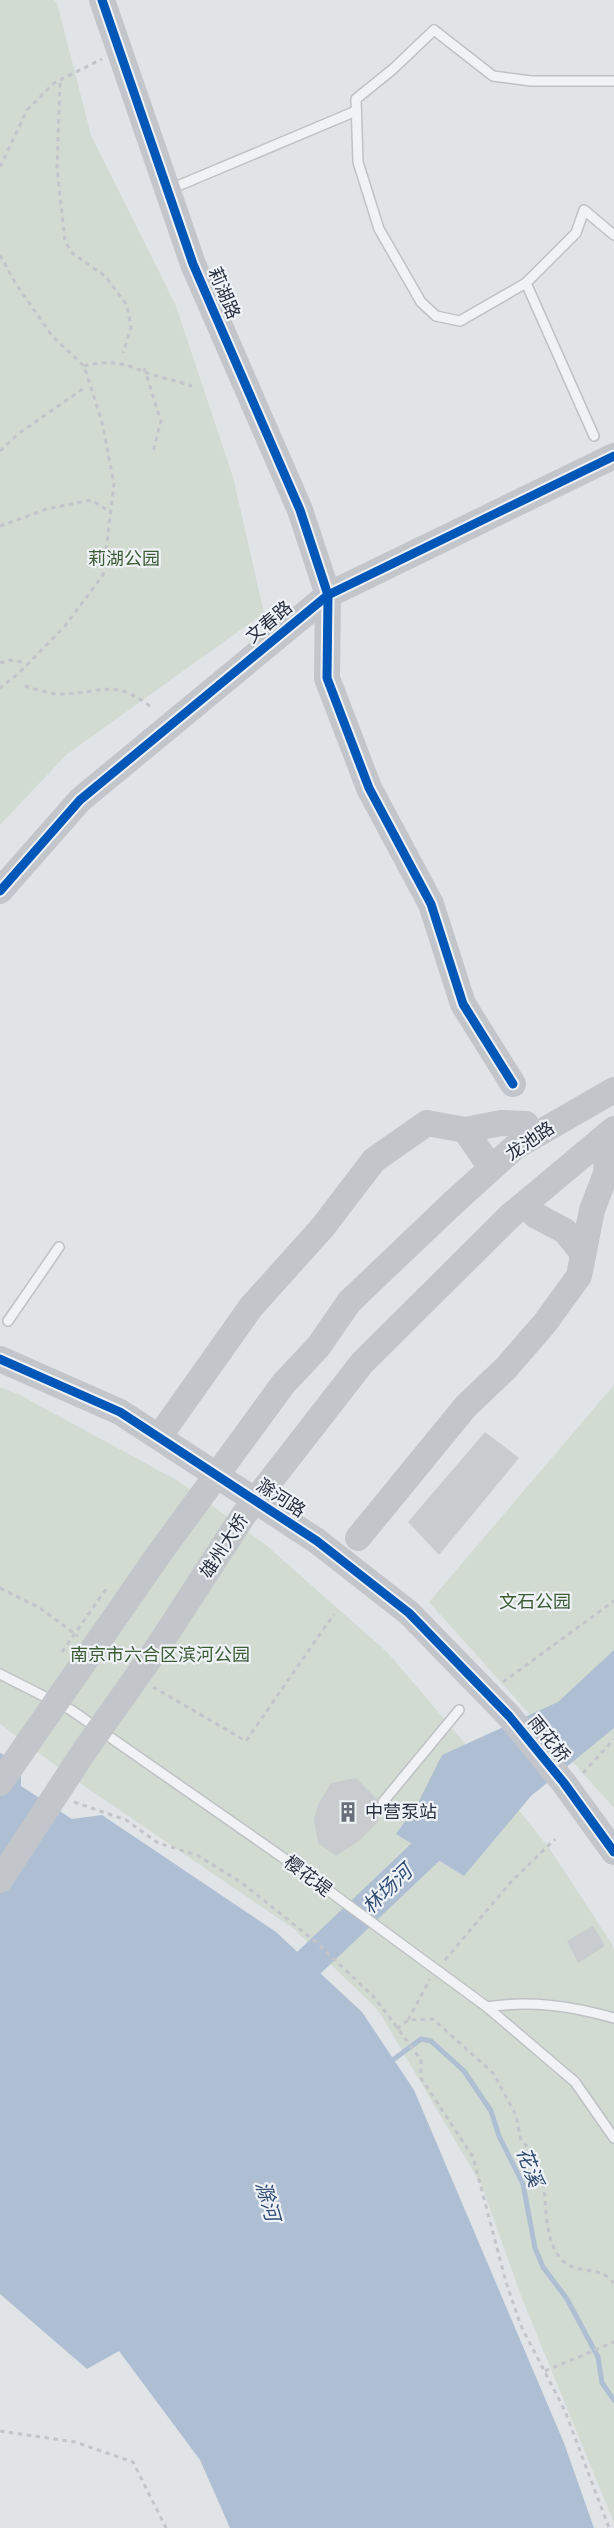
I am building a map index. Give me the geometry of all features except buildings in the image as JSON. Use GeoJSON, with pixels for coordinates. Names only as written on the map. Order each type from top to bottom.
{"type":"FeatureCollection","features":[{"type":"Feature","properties":{"kind":"street","name":"莉湖路"},"geometry":{"type":"LineString","coordinates":[[102,0],[193,264],[300,510],[328,595],[327,678],[365,777],[432,904],[463,1004],[513,1084]]}},
{"type":"Feature","properties":{"kind":"street","name":"文春路"},"geometry":{"type":"LineString","coordinates":[[0,891],[80,800],[328,595],[614,456]]}},
{"type":"Feature","properties":{"kind":"street","name":"龙池路"},"geometry":{"type":"LineString","coordinates":[[0,1783],[152,1564],[284,1383],[318,1347],[349,1302],[515,1147],[614,1090]]}},
{"type":"Feature","properties":{"kind":"street"},"geometry":{"type":"LineString","coordinates":[[166,1427],[251,1306],[322,1228],[374,1160],[427,1123],[465,1130],[501,1123],[526,1124]]}},
{"type":"Feature","properties":{"kind":"street","name":"雄州大桥"},"geometry":{"type":"LineString","coordinates":[[0,1880],[85,1750],[158,1647],[243,1516],[362,1363],[510,1216],[614,1129]]}},
{"type":"Feature","properties":{"kind":"street"},"geometry":{"type":"LineString","coordinates":[[465,1130],[489,1165]]}},
{"type":"Feature","properties":{"kind":"street"},"geometry":{"type":"LineString","coordinates":[[358,1538],[466,1406],[506,1368],[545,1323],[579,1276],[592,1210],[607,1171],[605,1153]]}},
{"type":"Feature","properties":{"kind":"street"},"geometry":{"type":"LineString","coordinates":[[535,1215],[565,1231],[582,1252]]}},
{"type":"Feature","properties":{"kind":"street","name":"滁河路"},"geometry":{"type":"LineString","coordinates":[[0,1359],[120,1412],[317,1541],[409,1613],[509,1716]]}},
{"type":"Feature","properties":{"kind":"street","name":"雨花桥"},"geometry":{"type":"LineString","coordinates":[[509,1716],[570,1782]]}},
{"type":"Feature","properties":{"kind":"street"},"geometry":{"type":"LineString","coordinates":[[570,1782],[611,1842]]}},
{"type":"Feature","properties":{"kind":"lane"},"geometry":{"type":"LineString","coordinates":[[614,81],[531,81],[493,76],[434,30],[393,69],[356,99],[358,162],[379,229],[422,302],[436,316],[460,321],[526,283],[576,232],[584,210],[614,235]]}},
{"type":"Feature","properties":{"kind":"lane"},"geometry":{"type":"LineString","coordinates":[[180,185],[356,111]]}},
{"type":"Feature","properties":{"kind":"lane"},"geometry":{"type":"LineString","coordinates":[[526,283],[594,436]]}},
{"type":"Feature","properties":{"kind":"lane"},"geometry":{"type":"LineString","coordinates":[[8,1321],[59,1247]]}},
{"type":"Feature","properties":{"kind":"lane","name":"樱花堤"},"geometry":{"type":"LineString","coordinates":[[0,1674],[71,1710],[295,1866],[487,2007],[575,2082],[614,2138]]}},
{"type":"Feature","properties":{"kind":"lane"},"geometry":{"type":"LineString","coordinates":[[384,1802],[459,1710]]}},
{"type":"Feature","properties":{"kind":"lane"},"geometry":{"type":"LineString","coordinates":[[487,2007],[544,2004],[579,2008],[614,2018]]}},
{"type":"Feature","properties":{"kind":"path"},"geometry":{"type":"LineString","coordinates":[[0,167],[27,110],[54,83],[120,51]]}},
{"type":"Feature","properties":{"kind":"path"},"geometry":{"type":"LineString","coordinates":[[60,83],[57,168],[65,241],[72,253],[105,276],[127,305],[131,327],[123,353]]}},
{"type":"Feature","properties":{"kind":"path"},"geometry":{"type":"LineString","coordinates":[[0,255],[16,284],[53,337],[84,366],[102,422],[114,484],[103,575],[65,626],[19,673],[0,688]]}},
{"type":"Feature","properties":{"kind":"path"},"geometry":{"type":"LineString","coordinates":[[84,366],[107,361],[128,363],[149,373],[192,386]]}},
{"type":"Feature","properties":{"kind":"path"},"geometry":{"type":"LineString","coordinates":[[144,368],[161,421],[153,452]]}},
{"type":"Feature","properties":{"kind":"path"},"geometry":{"type":"LineString","coordinates":[[0,451],[18,434],[84,388]]}},
{"type":"Feature","properties":{"kind":"path"},"geometry":{"type":"LineString","coordinates":[[0,526],[47,509],[91,500],[106,509]]}},
{"type":"Feature","properties":{"kind":"path"},"geometry":{"type":"LineString","coordinates":[[0,663],[10,660],[22,662]]}},
{"type":"Feature","properties":{"kind":"path"},"geometry":{"type":"LineString","coordinates":[[25,687],[57,694],[106,688],[133,692],[151,706]]}},
{"type":"Feature","properties":{"kind":"path"},"geometry":{"type":"LineString","coordinates":[[0,1588],[40,1608],[70,1631]]}},
{"type":"Feature","properties":{"kind":"path"},"geometry":{"type":"LineString","coordinates":[[501,1684],[514,1672],[535,1662],[614,1601]]}},
{"type":"Feature","properties":{"kind":"path"},"geometry":{"type":"LineString","coordinates":[[239,1737],[246,1741],[334,1614]]}},
{"type":"Feature","properties":{"kind":"path"},"geometry":{"type":"LineString","coordinates":[[570,1782],[614,1739]]}},
{"type":"Feature","properties":{"kind":"path"},"geometry":{"type":"LineString","coordinates":[[68,1800],[126,1820],[158,1843],[198,1855],[242,1882],[316,1942],[373,1996],[398,2029],[421,2060],[421,2079],[473,2157],[506,2282],[528,2343],[545,2371],[564,2411],[609,2528]]}},
{"type":"Feature","properties":{"kind":"path"},"geometry":{"type":"LineString","coordinates":[[444,1961],[510,1883],[555,1839]]}},
{"type":"Feature","properties":{"kind":"path"},"geometry":{"type":"LineString","coordinates":[[398,2029],[408,2020],[432,1975]]}},
{"type":"Feature","properties":{"kind":"path"},"geometry":{"type":"LineString","coordinates":[[408,2020],[433,2019],[493,2073],[516,2115],[521,2141],[534,2150],[541,2169],[551,2239],[557,2252],[564,2263],[603,2274],[614,2283]]}},
{"type":"Feature","properties":{"kind":"path"},"geometry":{"type":"LineString","coordinates":[[545,2371],[614,2342]]}},
{"type":"Feature","properties":{"kind":"path"},"geometry":{"type":"LineString","coordinates":[[0,2431],[75,2442],[133,2462],[166,2528]]}},
{"type":"Feature","properties":{"kind":"green space","name":"莉湖公园"},"geometry":{"type":"Polygon","coordinates":[[[0,0],[54,0],[57,3],[91,135],[176,306],[233,477],[264,613],[66,755],[0,825],[0,0]]]}},
{"type":"Feature","properties":{"kind":"green space","name":"文石公园"},"geometry":{"type":"Polygon","coordinates":[[[614,1385],[614,1808],[429,1602],[614,1385]]]}},
{"type":"Feature","properties":{"kind":"green space","name":"南京市六合区滨河公园"},"geometry":{"type":"Polygon","coordinates":[[[0,1387],[20,1395],[180,1482],[266,1545],[388,1653],[475,1755],[549,1848],[612,1944],[614,1949],[614,2523],[521,2296],[482,2186],[378,2010],[294,1929],[71,1777],[0,1724],[0,1387]]]}},
{"type":"Feature","properties":{"kind":"water"},"geometry":{"type":"Polygon","coordinates":[[[614,1650],[614,1728],[531,1796],[464,1876],[396,1834],[417,1805],[442,1755],[558,1702],[614,1650]]]}},
{"type":"Feature","properties":{"kind":"water","name":"滁河"},"geometry":{"type":"Polygon","coordinates":[[[0,1753],[21,1763],[21,1786],[72,1819],[102,1815],[276,1932],[362,2012],[414,2090],[564,2443],[594,2528],[230,2528],[200,2460],[119,2351],[87,2369],[0,2294],[0,1753]]]}},
{"type":"Feature","properties":{"kind":"waterway","name":"林场河"},"geometry":{"type":"LineString","coordinates":[[277,1993],[456,1823]]}},
{"type":"Feature","properties":{"kind":"waterway","name":"花溪"},"geometry":{"type":"LineString","coordinates":[[390,2062],[421,2039],[431,2041],[464,2071],[491,2111],[499,2136],[523,2184],[535,2248],[543,2267],[567,2299],[598,2357],[602,2383],[614,2400]]}},
{"type":"Feature","properties":{"kind":"cycle path"},"geometry":{"type":"LineString","coordinates":[[102,0],[193,264],[300,510],[328,595],[327,678],[369,788],[431,904],[463,1004],[513,1084]]}},
{"type":"Feature","properties":{"kind":"cycle path"},"geometry":{"type":"LineString","coordinates":[[0,891],[80,800],[328,595],[614,456]]}},
{"type":"Feature","properties":{"kind":"cycle path"},"geometry":{"type":"LineString","coordinates":[[0,1359],[120,1412],[317,1541],[409,1613],[509,1716],[564,1783],[614,1852]]}},
{"type":"Feature","properties":{"kind":"place","name":"中营泵站"},"geometry":{"type":"Point","coordinates":[348,1812]}}]}
